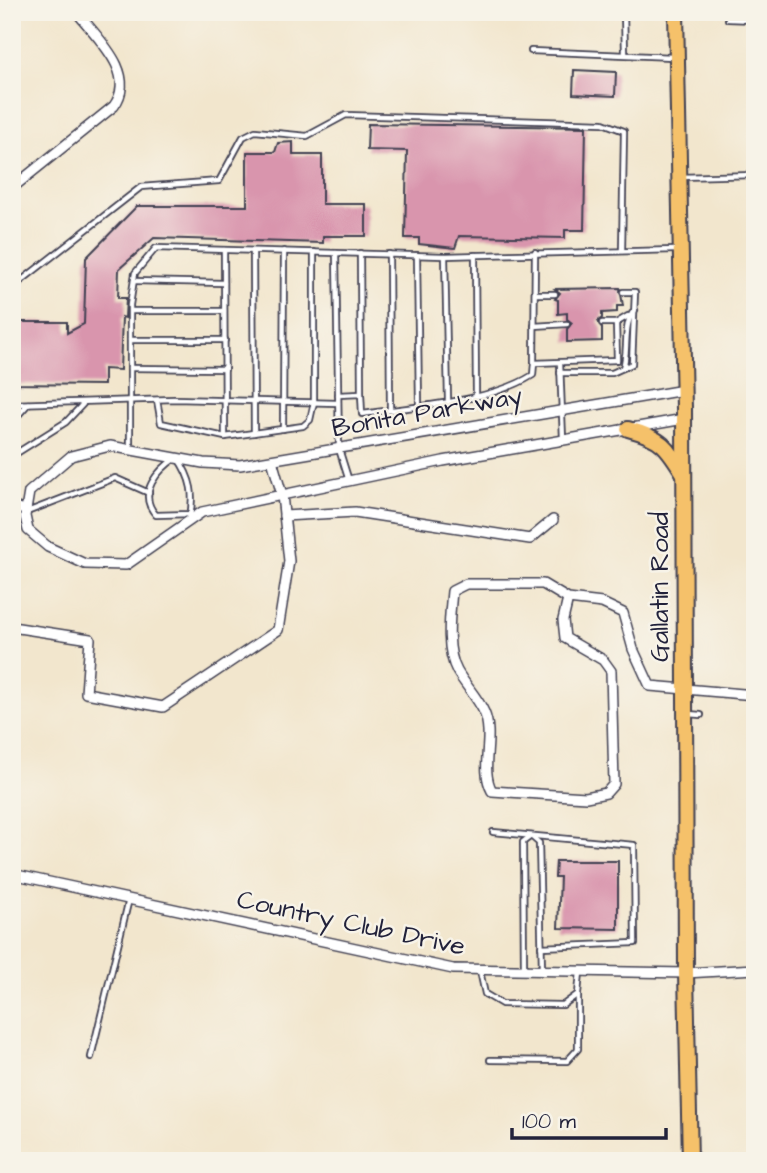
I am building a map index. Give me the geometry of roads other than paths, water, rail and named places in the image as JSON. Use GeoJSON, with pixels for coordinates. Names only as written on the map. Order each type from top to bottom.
{"type":"FeatureCollection","features":[{"type":"Feature","properties":{"kind":"main road","name":"Gallatin Road"},"geometry":{"type":"LineString","coordinates":[[678,16],[690,1161]]}},
{"type":"Feature","properties":{"kind":"main road"},"geometry":{"type":"LineString","coordinates":[[628,429],[647,434],[665,444],[684,474]]}},
{"type":"Feature","properties":{"kind":"street"},"geometry":{"type":"LineString","coordinates":[[12,188],[114,106],[121,96],[124,85],[117,63],[77,12]]}},
{"type":"Feature","properties":{"kind":"street","name":"Bonita Parkway"},"geometry":{"type":"LineString","coordinates":[[684,390],[240,465],[203,463],[110,446],[71,456],[29,492],[26,511],[28,530],[48,547],[85,564],[126,565],[136,561],[190,518],[202,512],[349,481],[684,419]]}},
{"type":"Feature","properties":{"kind":"street"},"geometry":{"type":"LineString","coordinates":[[12,627],[90,639],[86,694],[163,707],[278,630],[289,561],[282,495],[272,460]]}},
{"type":"Feature","properties":{"kind":"street"},"geometry":{"type":"LineString","coordinates":[[12,507],[26,511]]}},
{"type":"Feature","properties":{"kind":"street"},"geometry":{"type":"LineString","coordinates":[[284,516],[355,512],[530,539],[553,520]]}},
{"type":"Feature","properties":{"kind":"street"},"geometry":{"type":"LineString","coordinates":[[568,599],[563,620],[565,638],[603,660],[611,671],[614,783],[606,793],[586,797],[492,791],[486,780],[488,754],[485,713],[455,668],[451,645],[452,591],[466,584],[543,584],[568,599],[602,603],[623,613],[634,649],[650,686],[755,695]]}},
{"type":"Feature","properties":{"kind":"street","name":"Country Club Drive"},"geometry":{"type":"LineString","coordinates":[[12,874],[453,969],[686,973],[755,969]]}},
{"type":"Feature","properties":{"kind":"lane"},"geometry":{"type":"LineString","coordinates":[[624,12],[625,54]]}},
{"type":"Feature","properties":{"kind":"lane"},"geometry":{"type":"LineString","coordinates":[[728,12],[728,19],[755,20]]}},
{"type":"Feature","properties":{"kind":"lane"},"geometry":{"type":"LineString","coordinates":[[531,51],[677,57]]}},
{"type":"Feature","properties":{"kind":"lane"},"geometry":{"type":"LineString","coordinates":[[12,288],[141,187],[219,181],[243,137],[255,131],[307,136],[346,116],[603,123],[624,131],[622,251]]}},
{"type":"Feature","properties":{"kind":"lane"},"geometry":{"type":"LineString","coordinates":[[680,177],[755,175]]}},
{"type":"Feature","properties":{"kind":"lane"},"geometry":{"type":"LineString","coordinates":[[130,449],[130,340],[135,272],[156,248],[445,256],[681,250]]}},
{"type":"Feature","properties":{"kind":"lane"},"geometry":{"type":"LineString","coordinates":[[224,250],[225,437]]}},
{"type":"Feature","properties":{"kind":"lane"},"geometry":{"type":"LineString","coordinates":[[253,251],[254,433]]}},
{"type":"Feature","properties":{"kind":"lane"},"geometry":{"type":"LineString","coordinates":[[283,429],[284,251]]}},
{"type":"Feature","properties":{"kind":"lane"},"geometry":{"type":"LineString","coordinates":[[157,400],[161,423],[225,437],[303,426],[310,420],[314,402],[314,252]]}},
{"type":"Feature","properties":{"kind":"lane"},"geometry":{"type":"LineString","coordinates":[[360,253],[362,414],[476,395],[520,383],[533,375],[535,252]]}},
{"type":"Feature","properties":{"kind":"lane"},"geometry":{"type":"LineString","coordinates":[[336,253],[339,449],[349,481]]}},
{"type":"Feature","properties":{"kind":"lane"},"geometry":{"type":"LineString","coordinates":[[389,254],[390,409]]}},
{"type":"Feature","properties":{"kind":"lane"},"geometry":{"type":"LineString","coordinates":[[417,255],[419,405]]}},
{"type":"Feature","properties":{"kind":"lane"},"geometry":{"type":"LineString","coordinates":[[475,255],[476,395]]}},
{"type":"Feature","properties":{"kind":"lane"},"geometry":{"type":"LineString","coordinates":[[445,256],[448,400]]}},
{"type":"Feature","properties":{"kind":"lane"},"geometry":{"type":"LineString","coordinates":[[134,281],[224,283]]}},
{"type":"Feature","properties":{"kind":"lane"},"geometry":{"type":"LineString","coordinates":[[560,373],[612,373],[623,369],[634,360],[635,292],[623,292]]}},
{"type":"Feature","properties":{"kind":"lane"},"geometry":{"type":"LineString","coordinates":[[534,294],[555,294]]}},
{"type":"Feature","properties":{"kind":"lane"},"geometry":{"type":"LineString","coordinates":[[602,323],[616,323],[635,310]]}},
{"type":"Feature","properties":{"kind":"lane"},"geometry":{"type":"LineString","coordinates":[[131,311],[224,311]]}},
{"type":"Feature","properties":{"kind":"lane"},"geometry":{"type":"LineString","coordinates":[[623,369],[628,355],[629,316]]}},
{"type":"Feature","properties":{"kind":"lane"},"geometry":{"type":"LineString","coordinates":[[534,363],[617,360],[616,323]]}},
{"type":"Feature","properties":{"kind":"lane"},"geometry":{"type":"LineString","coordinates":[[534,326],[567,324]]}},
{"type":"Feature","properties":{"kind":"lane"},"geometry":{"type":"LineString","coordinates":[[130,340],[225,340]]}},
{"type":"Feature","properties":{"kind":"lane"},"geometry":{"type":"LineString","coordinates":[[560,363],[560,410],[564,440]]}},
{"type":"Feature","properties":{"kind":"lane"},"geometry":{"type":"LineString","coordinates":[[130,368],[225,369]]}},
{"type":"Feature","properties":{"kind":"lane"},"geometry":{"type":"LineString","coordinates":[[338,395],[361,394]]}},
{"type":"Feature","properties":{"kind":"lane"},"geometry":{"type":"LineString","coordinates":[[12,404],[157,400],[338,403]]}},
{"type":"Feature","properties":{"kind":"lane"},"geometry":{"type":"LineString","coordinates":[[12,456],[66,422],[83,403]]}},
{"type":"Feature","properties":{"kind":"lane"},"geometry":{"type":"LineString","coordinates":[[12,422],[28,404]]}},
{"type":"Feature","properties":{"kind":"lane"},"geometry":{"type":"LineString","coordinates":[[177,457],[192,486],[190,518],[156,515],[151,509],[149,494],[155,475],[177,457]]}},
{"type":"Feature","properties":{"kind":"lane"},"geometry":{"type":"LineString","coordinates":[[26,511],[115,478],[149,494]]}},
{"type":"Feature","properties":{"kind":"lane"},"geometry":{"type":"LineString","coordinates":[[685,714],[701,715]]}},
{"type":"Feature","properties":{"kind":"lane"},"geometry":{"type":"LineString","coordinates":[[493,832],[634,845],[635,943],[541,947]]}},
{"type":"Feature","properties":{"kind":"lane"},"geometry":{"type":"LineString","coordinates":[[531,836],[539,843],[542,970]]}},
{"type":"Feature","properties":{"kind":"lane"},"geometry":{"type":"LineString","coordinates":[[524,970],[523,842],[531,836]]}},
{"type":"Feature","properties":{"kind":"lane"},"geometry":{"type":"LineString","coordinates":[[91,1057],[129,898]]}},
{"type":"Feature","properties":{"kind":"lane"},"geometry":{"type":"LineString","coordinates":[[480,970],[485,993],[502,1004],[562,1005],[578,994]]}},
{"type":"Feature","properties":{"kind":"lane"},"geometry":{"type":"LineString","coordinates":[[490,1060],[567,1061],[578,1048],[580,971]]}}]}
